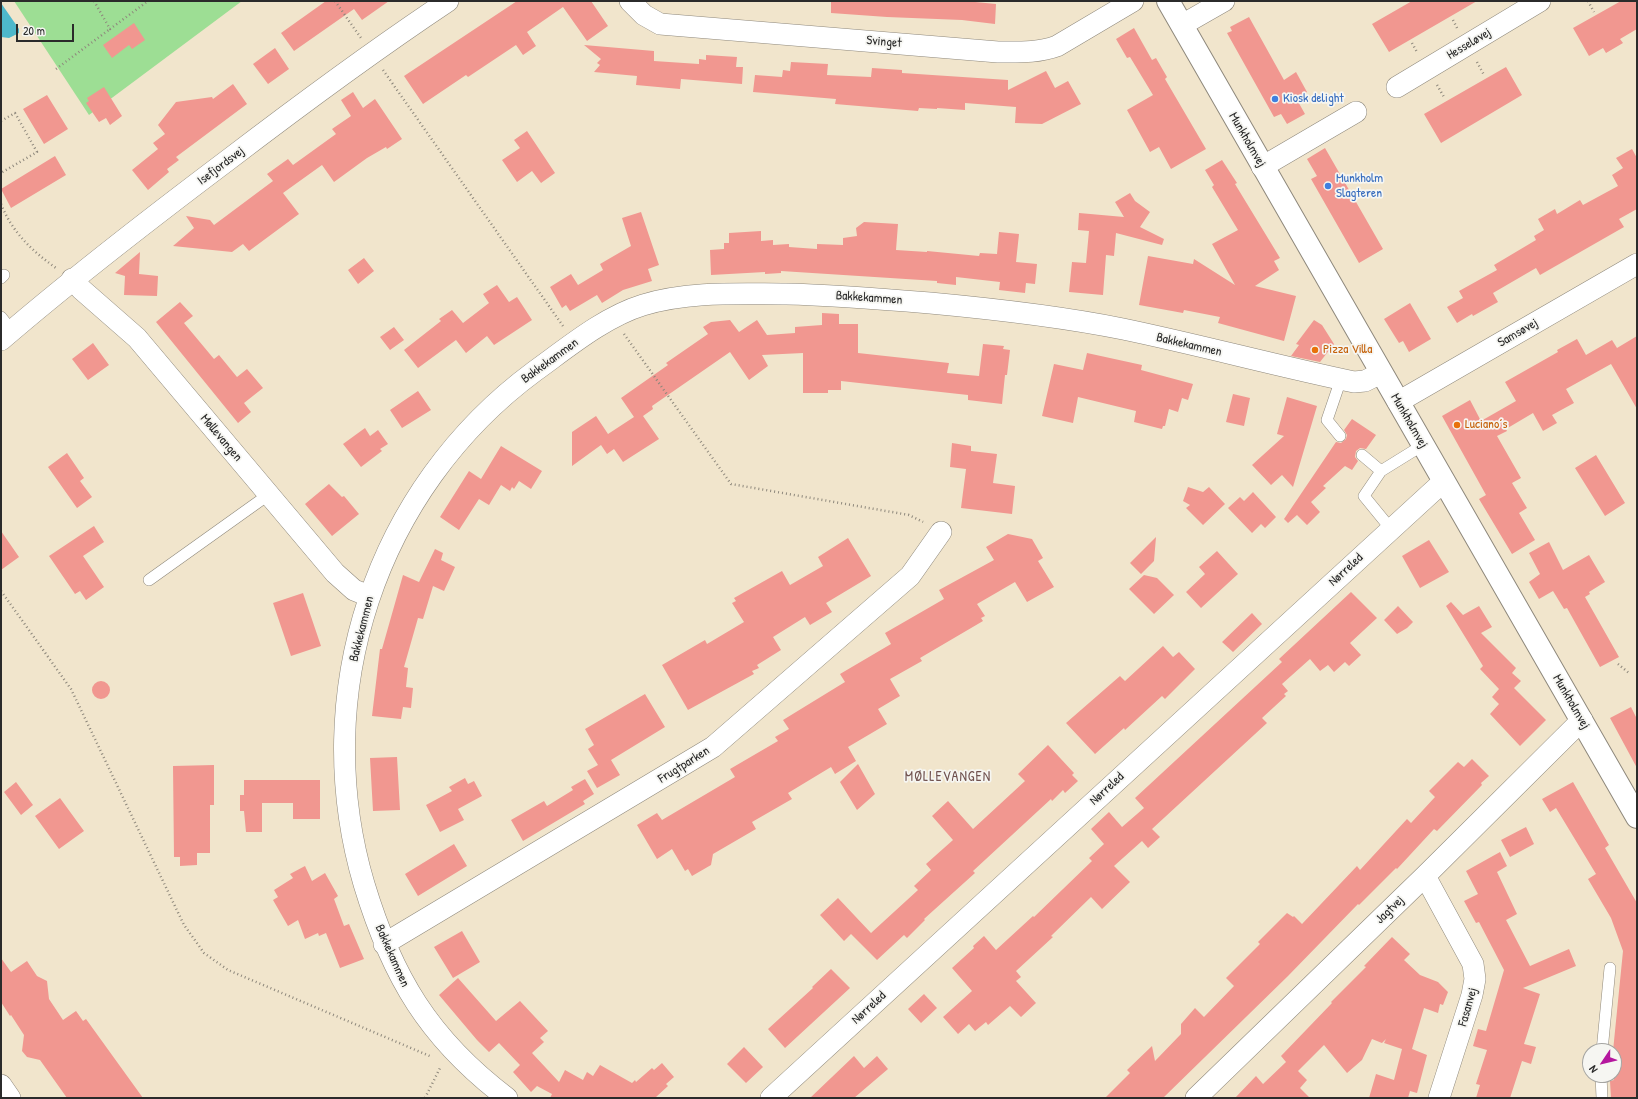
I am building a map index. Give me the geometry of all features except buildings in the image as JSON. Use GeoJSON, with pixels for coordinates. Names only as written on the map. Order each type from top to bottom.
{"type":"FeatureCollection","features":[{"type":"Feature","properties":{"kind":"street","name":"Isefjordsvej"},"geometry":{"type":"LineString","coordinates":[[5,330],[198,182],[371,53],[448,1]]}},
{"type":"Feature","properties":{"kind":"street","name":"Svinget"},"geometry":{"type":"LineString","coordinates":[[630,1],[644,15],[660,24],[998,52],[1029,52],[1057,46],[1133,1]]}},
{"type":"Feature","properties":{"kind":"street","name":"Munkholmvej"},"geometry":{"type":"LineString","coordinates":[[1168,1],[1262,167],[1637,817]]}},
{"type":"Feature","properties":{"kind":"street"},"geometry":{"type":"LineString","coordinates":[[1182,25],[1224,1]]}},
{"type":"Feature","properties":{"kind":"street","name":"Hesseløvej"},"geometry":{"type":"LineString","coordinates":[[1397,87],[1539,1]]}},
{"type":"Feature","properties":{"kind":"street"},"geometry":{"type":"LineString","coordinates":[[1262,167],[1356,112]]}},
{"type":"Feature","properties":{"kind":"street","name":"Samsøvej"},"geometry":{"type":"LineString","coordinates":[[1398,402],[1637,264]]}},
{"type":"Feature","properties":{"kind":"street","name":"Møllevangen"},"geometry":{"type":"LineString","coordinates":[[72,279],[81,289],[137,338],[268,495],[343,581],[354,590],[369,596]]}},
{"type":"Feature","properties":{"kind":"street","name":"Bakkekammen"},"geometry":{"type":"LineString","coordinates":[[507,1098],[459,1057],[431,1024],[406,988],[384,944],[372,910],[351,829],[345,785],[344,739],[347,701],[354,654],[369,596],[392,542],[419,493],[450,451],[498,400],[574,342],[613,318],[642,305],[685,296],[731,294],[826,294],[991,308],[1121,329],[1354,382],[1365,381],[1381,372]]}},
{"type":"Feature","properties":{"kind":"street","name":"Nørreled"},"geometry":{"type":"LineString","coordinates":[[771,1098],[1444,481]]}},
{"type":"Feature","properties":{"kind":"street","name":"Frugtparken"},"geometry":{"type":"LineString","coordinates":[[384,944],[712,747],[910,576],[941,532]]}},
{"type":"Feature","properties":{"kind":"street","name":"Jagtvej"},"geometry":{"type":"LineString","coordinates":[[1196,1098],[1425,876],[1582,720]]}},
{"type":"Feature","properties":{"kind":"street","name":"Fasanvej"},"geometry":{"type":"LineString","coordinates":[[1425,876],[1472,964],[1475,979],[1472,994],[1439,1098]]}},
{"type":"Feature","properties":{"kind":"street"},"geometry":{"type":"LineString","coordinates":[[1,1085],[10,1098]]}},
{"type":"Feature","properties":{"kind":"lane"},"geometry":{"type":"LineString","coordinates":[[1340,436],[1326,420],[1341,379]]}},
{"type":"Feature","properties":{"kind":"lane"},"geometry":{"type":"LineString","coordinates":[[1391,530],[1364,496],[1381,471],[1423,445]]}},
{"type":"Feature","properties":{"kind":"lane"},"geometry":{"type":"LineString","coordinates":[[1362,455],[1381,471]]}},
{"type":"Feature","properties":{"kind":"lane"},"geometry":{"type":"LineString","coordinates":[[149,580],[268,495]]}},
{"type":"Feature","properties":{"kind":"lane"},"geometry":{"type":"LineString","coordinates":[[1603,1043],[1610,968]]}},
{"type":"Feature","properties":{"kind":"lane"},"geometry":{"type":"LineString","coordinates":[[1601,1083],[1602,1098]]}},
{"type":"Feature","properties":{"kind":"path"},"geometry":{"type":"LineString","coordinates":[[94,1],[110,29]]}},
{"type":"Feature","properties":{"kind":"path"},"geometry":{"type":"LineString","coordinates":[[56,69],[148,1]]}},
{"type":"Feature","properties":{"kind":"path"},"geometry":{"type":"LineString","coordinates":[[335,1],[574,342]]}},
{"type":"Feature","properties":{"kind":"path"},"geometry":{"type":"LineString","coordinates":[[1588,1],[1594,12]]}},
{"type":"Feature","properties":{"kind":"path"},"geometry":{"type":"LineString","coordinates":[[1,121],[15,113],[37,152],[1,173]]}},
{"type":"Feature","properties":{"kind":"path"},"geometry":{"type":"LineString","coordinates":[[1,204],[6,218],[36,253],[72,279]]}},
{"type":"Feature","properties":{"kind":"path"},"geometry":{"type":"LineString","coordinates":[[613,318],[731,484],[909,514],[941,532]]}},
{"type":"Feature","properties":{"kind":"path"},"geometry":{"type":"LineString","coordinates":[[1,591],[71,689],[184,925],[204,953],[228,970],[441,1061],[459,1057]]}},
{"type":"Feature","properties":{"kind":"path"},"geometry":{"type":"LineString","coordinates":[[1618,664],[1629,673]]}},
{"type":"Feature","properties":{"kind":"path"},"geometry":{"type":"LineString","coordinates":[[425,1098],[440,1069]]}},
{"type":"Feature","properties":{"kind":"green space"},"geometry":{"type":"Polygon","coordinates":[[[14,1],[242,1],[89,115],[14,1]]]}},
{"type":"Feature","properties":{"kind":"water"},"geometry":{"type":"Polygon","coordinates":[[[1,3],[19,29],[19,33],[9,38],[1,37],[1,3]]]}},
{"type":"Feature","properties":{"kind":"place","name":"Kiosk delight"},"geometry":{"type":"Point","coordinates":[1275,99]}},
{"type":"Feature","properties":{"kind":"place","name":"Munkholm Slagteren"},"geometry":{"type":"Point","coordinates":[1328,186]}},
{"type":"Feature","properties":{"kind":"place","name":"Pizza Villa"},"geometry":{"type":"Point","coordinates":[1315,350]}},
{"type":"Feature","properties":{"kind":"place","name":"Luciano´s"},"geometry":{"type":"Point","coordinates":[1457,425]}},
{"type":"Feature","properties":{"kind":"district","name":"MØLLEVANGEN"},"geometry":{"type":"Point","coordinates":[948,777]}}]}
